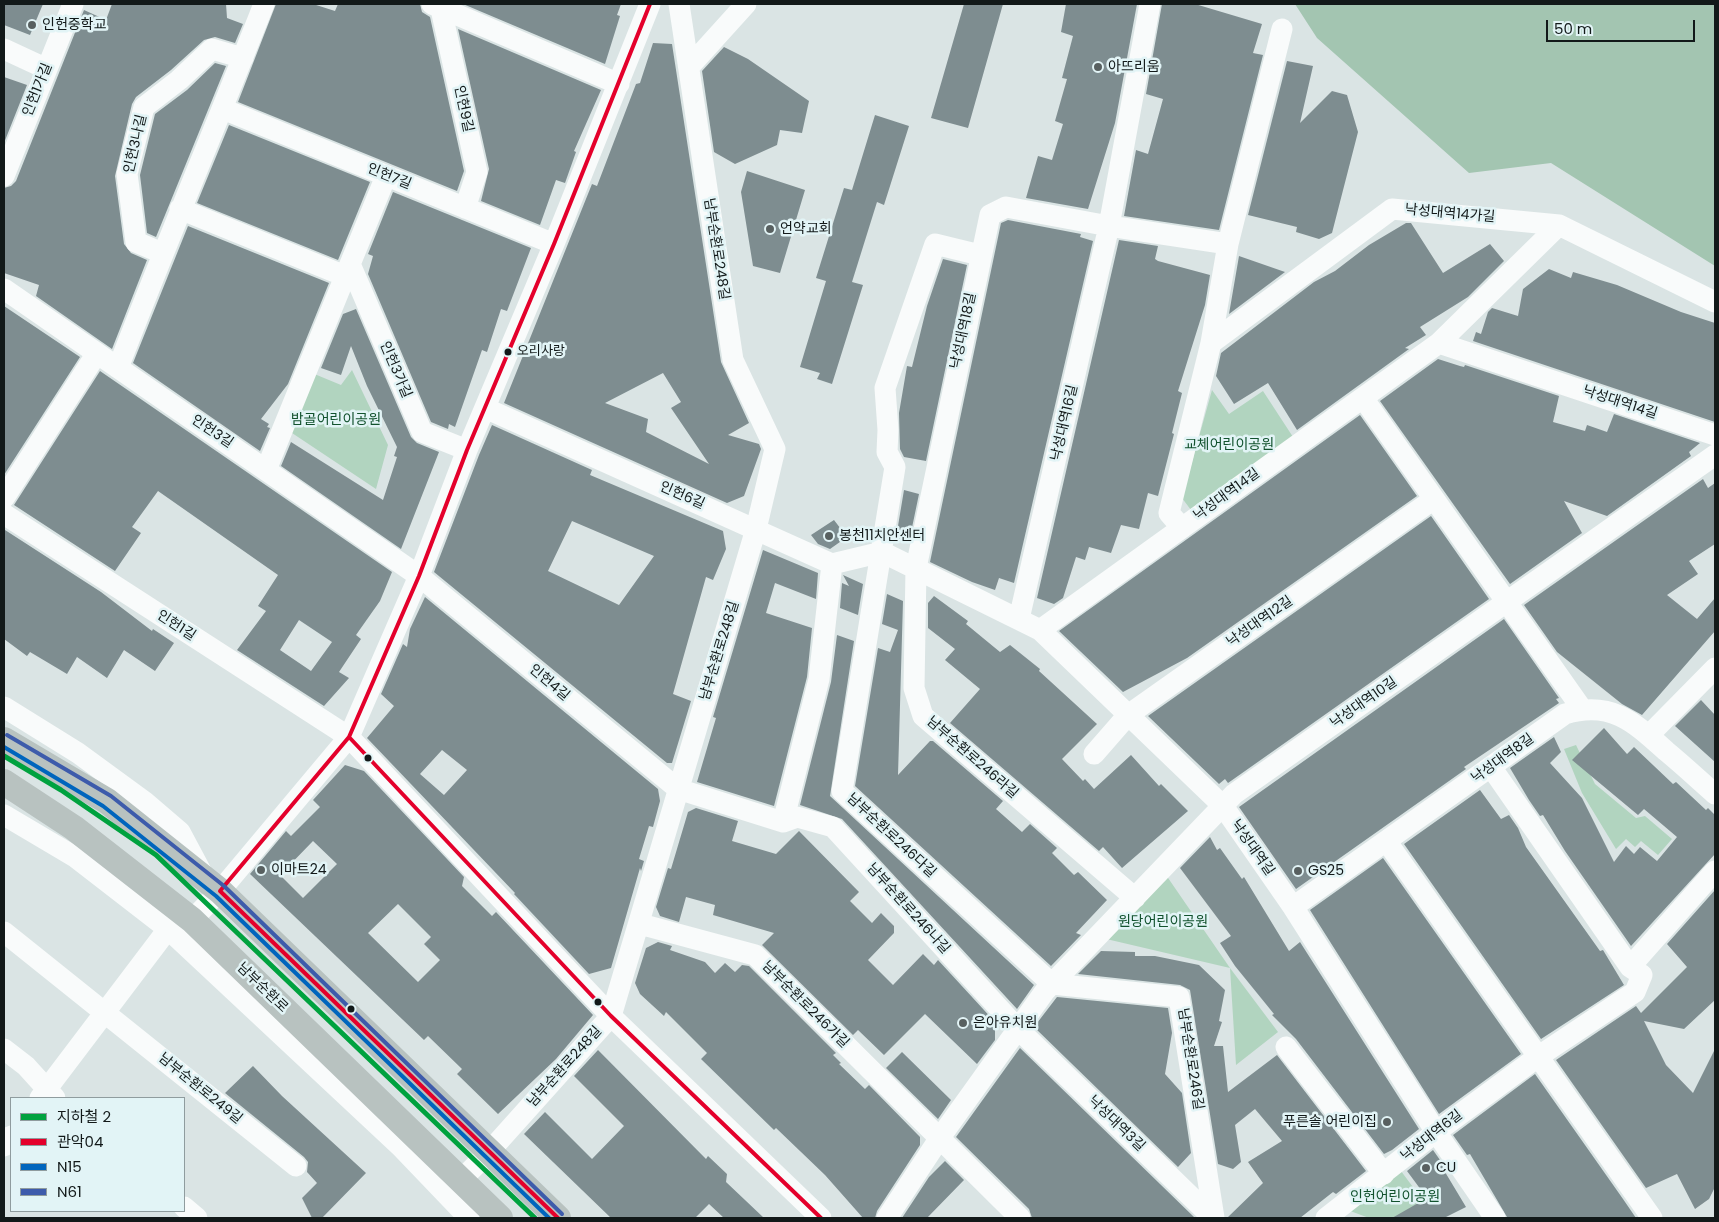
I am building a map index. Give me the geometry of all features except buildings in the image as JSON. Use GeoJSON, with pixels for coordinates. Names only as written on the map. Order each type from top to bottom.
{"type":"FeatureCollection","features":[{"type":"Feature","properties":{"kind":"main road"},"geometry":{"type":"LineString","coordinates":[[4,740],[107,801],[213,885],[558,1218]]}},
{"type":"Feature","properties":{"kind":"main road","name":"남부순환로"},"geometry":{"type":"LineString","coordinates":[[4,782],[74,828],[500,1218]]}},
{"type":"Feature","properties":{"kind":"street","name":"인헌1가길"},"geometry":{"type":"LineString","coordinates":[[4,176],[73,4]]}},
{"type":"Feature","properties":{"kind":"street"},"geometry":{"type":"LineString","coordinates":[[118,368],[162,253],[223,109],[264,4]]}},
{"type":"Feature","properties":{"kind":"street"},"geometry":{"type":"LineString","coordinates":[[4,1049],[26,1066],[47,1096],[105,1013],[213,885],[349,737],[419,576],[467,450],[620,84],[650,4]]}},
{"type":"Feature","properties":{"kind":"street","name":"남부순환로248길"},"geometry":{"type":"LineString","coordinates":[[460,1180],[489,1152],[611,1016],[640,924],[756,529],[775,449],[733,360],[679,4]]}},
{"type":"Feature","properties":{"kind":"street"},"geometry":{"type":"LineString","coordinates":[[688,67],[746,4]]}},
{"type":"Feature","properties":{"kind":"street","name":"낙성대역16길"},"geometry":{"type":"LineString","coordinates":[[1019,619],[1109,226],[1150,4]]}},
{"type":"Feature","properties":{"kind":"street","name":"인헌9길"},"geometry":{"type":"LineString","coordinates":[[436,6],[620,84]]}},
{"type":"Feature","properties":{"kind":"street","name":"인헌9길"},"geometry":{"type":"LineString","coordinates":[[436,6],[477,172],[465,208]]}},
{"type":"Feature","properties":{"kind":"street"},"geometry":{"type":"LineString","coordinates":[[1182,528],[1169,513],[1210,343],[1228,244],[1282,29]]}},
{"type":"Feature","properties":{"kind":"street"},"geometry":{"type":"LineString","coordinates":[[4,49],[47,69]]}},
{"type":"Feature","properties":{"kind":"street","name":"인헌3나길"},"geometry":{"type":"LineString","coordinates":[[162,253],[136,242],[127,174],[144,107],[179,80],[212,49],[243,58]]}},
{"type":"Feature","properties":{"kind":"street","name":"인헌7길"},"geometry":{"type":"LineString","coordinates":[[223,109],[554,244]]}},
{"type":"Feature","properties":{"kind":"street"},"geometry":{"type":"LineString","coordinates":[[266,470],[386,176]]}},
{"type":"Feature","properties":{"kind":"street","name":"낙성대역18길"},"geometry":{"type":"LineString","coordinates":[[916,568],[980,254],[990,215],[1006,207],[1109,226]]}},
{"type":"Feature","properties":{"kind":"street"},"geometry":{"type":"LineString","coordinates":[[180,209],[347,270]]}},
{"type":"Feature","properties":{"kind":"street","name":"낙성대역14가길"},"geometry":{"type":"LineString","coordinates":[[1210,343],[1392,209],[1559,224],[1715,302]]}},
{"type":"Feature","properties":{"kind":"street","name":"낙성대역14길"},"geometry":{"type":"LineString","coordinates":[[1040,630],[1439,343],[1559,224]]}},
{"type":"Feature","properties":{"kind":"street"},"geometry":{"type":"LineString","coordinates":[[1109,226],[1228,244]]}},
{"type":"Feature","properties":{"kind":"street"},"geometry":{"type":"LineString","coordinates":[[882,552],[895,467],[887,452],[888,430],[885,388],[935,244],[980,254]]}},
{"type":"Feature","properties":{"kind":"street","name":"인헌3가길"},"geometry":{"type":"LineString","coordinates":[[347,270],[422,432],[467,450]]}},
{"type":"Feature","properties":{"kind":"street","name":"인헌3길"},"geometry":{"type":"LineString","coordinates":[[4,289],[419,576]]}},
{"type":"Feature","properties":{"kind":"street","name":"낙성대역14길"},"geometry":{"type":"LineString","coordinates":[[1439,343],[1715,435]]}},
{"type":"Feature","properties":{"kind":"street"},"geometry":{"type":"LineString","coordinates":[[4,498],[97,353]]}},
{"type":"Feature","properties":{"kind":"street"},"geometry":{"type":"LineString","coordinates":[[1363,398],[1582,709]]}},
{"type":"Feature","properties":{"kind":"street","name":"인헌6길"},"geometry":{"type":"LineString","coordinates":[[485,408],[832,564]]}},
{"type":"Feature","properties":{"kind":"street","name":"낙성대역10길"},"geometry":{"type":"LineString","coordinates":[[1223,806],[1234,794],[1715,455]]}},
{"type":"Feature","properties":{"kind":"street","name":"낙성대역12길"},"geometry":{"type":"LineString","coordinates":[[1094,754],[1128,715],[1434,499]]}},
{"type":"Feature","properties":{"kind":"street","name":"인헌1길"},"geometry":{"type":"LineString","coordinates":[[4,514],[349,737],[611,1016],[821,1218]]}},
{"type":"Feature","properties":{"kind":"street"},"geometry":{"type":"LineString","coordinates":[[783,822],[819,679],[832,564],[882,552],[916,568]]}},
{"type":"Feature","properties":{"kind":"street","name":"남부순환로246다길"},"geometry":{"type":"LineString","coordinates":[[882,552],[842,792],[1052,984]]}},
{"type":"Feature","properties":{"kind":"street","name":"낙성대역길"},"geometry":{"type":"LineString","coordinates":[[916,568],[1040,630],[1223,806],[1293,907],[1436,1132],[1495,1218]]}},
{"type":"Feature","properties":{"kind":"street","name":"남부순환로246라길"},"geometry":{"type":"LineString","coordinates":[[916,568],[914,688],[923,716],[1135,898]]}},
{"type":"Feature","properties":{"kind":"street","name":"인헌4길"},"geometry":{"type":"LineString","coordinates":[[419,576],[678,790]]}},
{"type":"Feature","properties":{"kind":"street"},"geometry":{"type":"LineString","coordinates":[[1649,735],[1715,668]]}},
{"type":"Feature","properties":{"kind":"street"},"geometry":{"type":"LineString","coordinates":[[4,707],[78,753],[145,802],[180,832],[213,885]]}},
{"type":"Feature","properties":{"kind":"street","name":"낙성대역8길"},"geometry":{"type":"LineString","coordinates":[[1293,907],[1565,714],[1582,709],[1604,710],[1628,719],[1649,735],[1715,794]]}},
{"type":"Feature","properties":{"kind":"street","name":"낙성대역6길"},"geometry":{"type":"LineString","coordinates":[[1326,1218],[1436,1132],[1539,1056],[1635,992],[1642,975],[1630,967],[1491,767]]}},
{"type":"Feature","properties":{"kind":"street","name":"남부순환로246나길"},"geometry":{"type":"LineString","coordinates":[[678,790],[783,822],[797,816],[833,827],[1018,1029]]}},
{"type":"Feature","properties":{"kind":"street"},"geometry":{"type":"LineString","coordinates":[[887,1218],[939,1139],[1052,984],[1223,806]]}},
{"type":"Feature","properties":{"kind":"street"},"geometry":{"type":"LineString","coordinates":[[4,815],[75,857],[180,925],[469,1218]]}},
{"type":"Feature","properties":{"kind":"street"},"geometry":{"type":"LineString","coordinates":[[1387,842],[1652,1218]]}},
{"type":"Feature","properties":{"kind":"street"},"geometry":{"type":"LineString","coordinates":[[1630,967],[1715,871]]}},
{"type":"Feature","properties":{"kind":"street","name":"남부순환로246가길"},"geometry":{"type":"LineString","coordinates":[[640,924],[755,955],[1020,1218]]}},
{"type":"Feature","properties":{"kind":"street","name":"남부순환로249길"},"geometry":{"type":"LineString","coordinates":[[4,932],[296,1166]]}},
{"type":"Feature","properties":{"kind":"street","name":"남부순환로246길"},"geometry":{"type":"LineString","coordinates":[[1052,984],[1179,998],[1214,1218]]}},
{"type":"Feature","properties":{"kind":"street","name":"낙성대역3길"},"geometry":{"type":"LineString","coordinates":[[1018,1029],[1214,1218]]}},
{"type":"Feature","properties":{"kind":"street"},"geometry":{"type":"LineString","coordinates":[[1286,1048],[1384,1174]]}},
{"type":"Feature","properties":{"kind":"street"},"geometry":{"type":"LineString","coordinates":[[185,1208],[197,1218]]}},
{"type":"Feature","properties":{"kind":"green space"},"geometry":{"type":"Polygon","coordinates":[[[1295,4],[1715,4],[1715,266],[1551,163],[1469,173],[1317,38],[1295,4]]]}},
{"type":"Feature","properties":{"kind":"green space","name":"밤골어린이공원"},"geometry":{"type":"Polygon","coordinates":[[[352,370],[388,445],[376,489],[289,431],[312,373],[341,385],[352,370]]]}},
{"type":"Feature","properties":{"kind":"green space","name":"교체어린이공원"},"geometry":{"type":"Polygon","coordinates":[[[1212,390],[1229,414],[1263,391],[1293,437],[1191,510],[1182,498],[1212,390]]]}},
{"type":"Feature","properties":{"kind":"green space"},"geometry":{"type":"Polygon","coordinates":[[[1576,745],[1595,784],[1636,818],[1645,816],[1672,839],[1658,855],[1641,841],[1635,847],[1626,839],[1616,849],[1582,793],[1564,749],[1576,745]]]}},
{"type":"Feature","properties":{"kind":"green space","name":"원당어린이공원"},"geometry":{"type":"Polygon","coordinates":[[[1166,875],[1230,968],[1102,938],[1166,875]]]}},
{"type":"Feature","properties":{"kind":"green space"},"geometry":{"type":"Polygon","coordinates":[[[1230,968],[1278,1032],[1236,1065],[1230,968]]]}},
{"type":"Feature","properties":{"kind":"green space","name":"인헌어린이공원"},"geometry":{"type":"Polygon","coordinates":[[[1398,1167],[1436,1218],[1369,1218],[1345,1209],[1398,1167]]]}},
{"type":"Feature","properties":{"kind":"metro line","name":"2"},"geometry":{"type":"LineString","coordinates":[[4,756],[61,790],[156,855],[535,1218]]}},
{"type":"Feature","properties":{"kind":"transit line","name":"관악04"},"geometry":{"type":"LineString","coordinates":[[558,1218],[220,891],[349,737],[419,576],[467,450],[554,244],[650,4]]}},
{"type":"Feature","properties":{"kind":"transit line","name":"N61"},"geometry":{"type":"LineString","coordinates":[[7,735],[111,796],[224,886],[562,1214]]}},
{"type":"Feature","properties":{"kind":"transit line","name":"관악04"},"geometry":{"type":"LineString","coordinates":[[349,737],[611,1016],[821,1218]]}},
{"type":"Feature","properties":{"kind":"transit line","name":"N15"},"geometry":{"type":"LineString","coordinates":[[4,747],[103,806],[216,896],[549,1218]]}},
{"type":"Feature","properties":{"kind":"place","name":"인헌중학교"},"geometry":{"type":"Point","coordinates":[32,25]}},
{"type":"Feature","properties":{"kind":"place","name":"아뜨리움"},"geometry":{"type":"Point","coordinates":[1098,67]}},
{"type":"Feature","properties":{"kind":"place","name":"언약교회"},"geometry":{"type":"Point","coordinates":[770,229]}},
{"type":"Feature","properties":{"kind":"place","name":"오리사랑"},"geometry":{"type":"Point","coordinates":[508,352]}},
{"type":"Feature","properties":{"kind":"place","name":"봉천11치안센터"},"geometry":{"type":"Point","coordinates":[829,536]}},
{"type":"Feature","properties":{"kind":"place","name":"이마트24"},"geometry":{"type":"Point","coordinates":[261,870]}},
{"type":"Feature","properties":{"kind":"place","name":"GS25"},"geometry":{"type":"Point","coordinates":[1298,871]}},
{"type":"Feature","properties":{"kind":"place","name":"은아유치원"},"geometry":{"type":"Point","coordinates":[963,1023]}},
{"type":"Feature","properties":{"kind":"place","name":"푸른솔 어린이집"},"geometry":{"type":"Point","coordinates":[1387,1122]}},
{"type":"Feature","properties":{"kind":"place","name":"CU"},"geometry":{"type":"Point","coordinates":[1426,1168]}}]}
